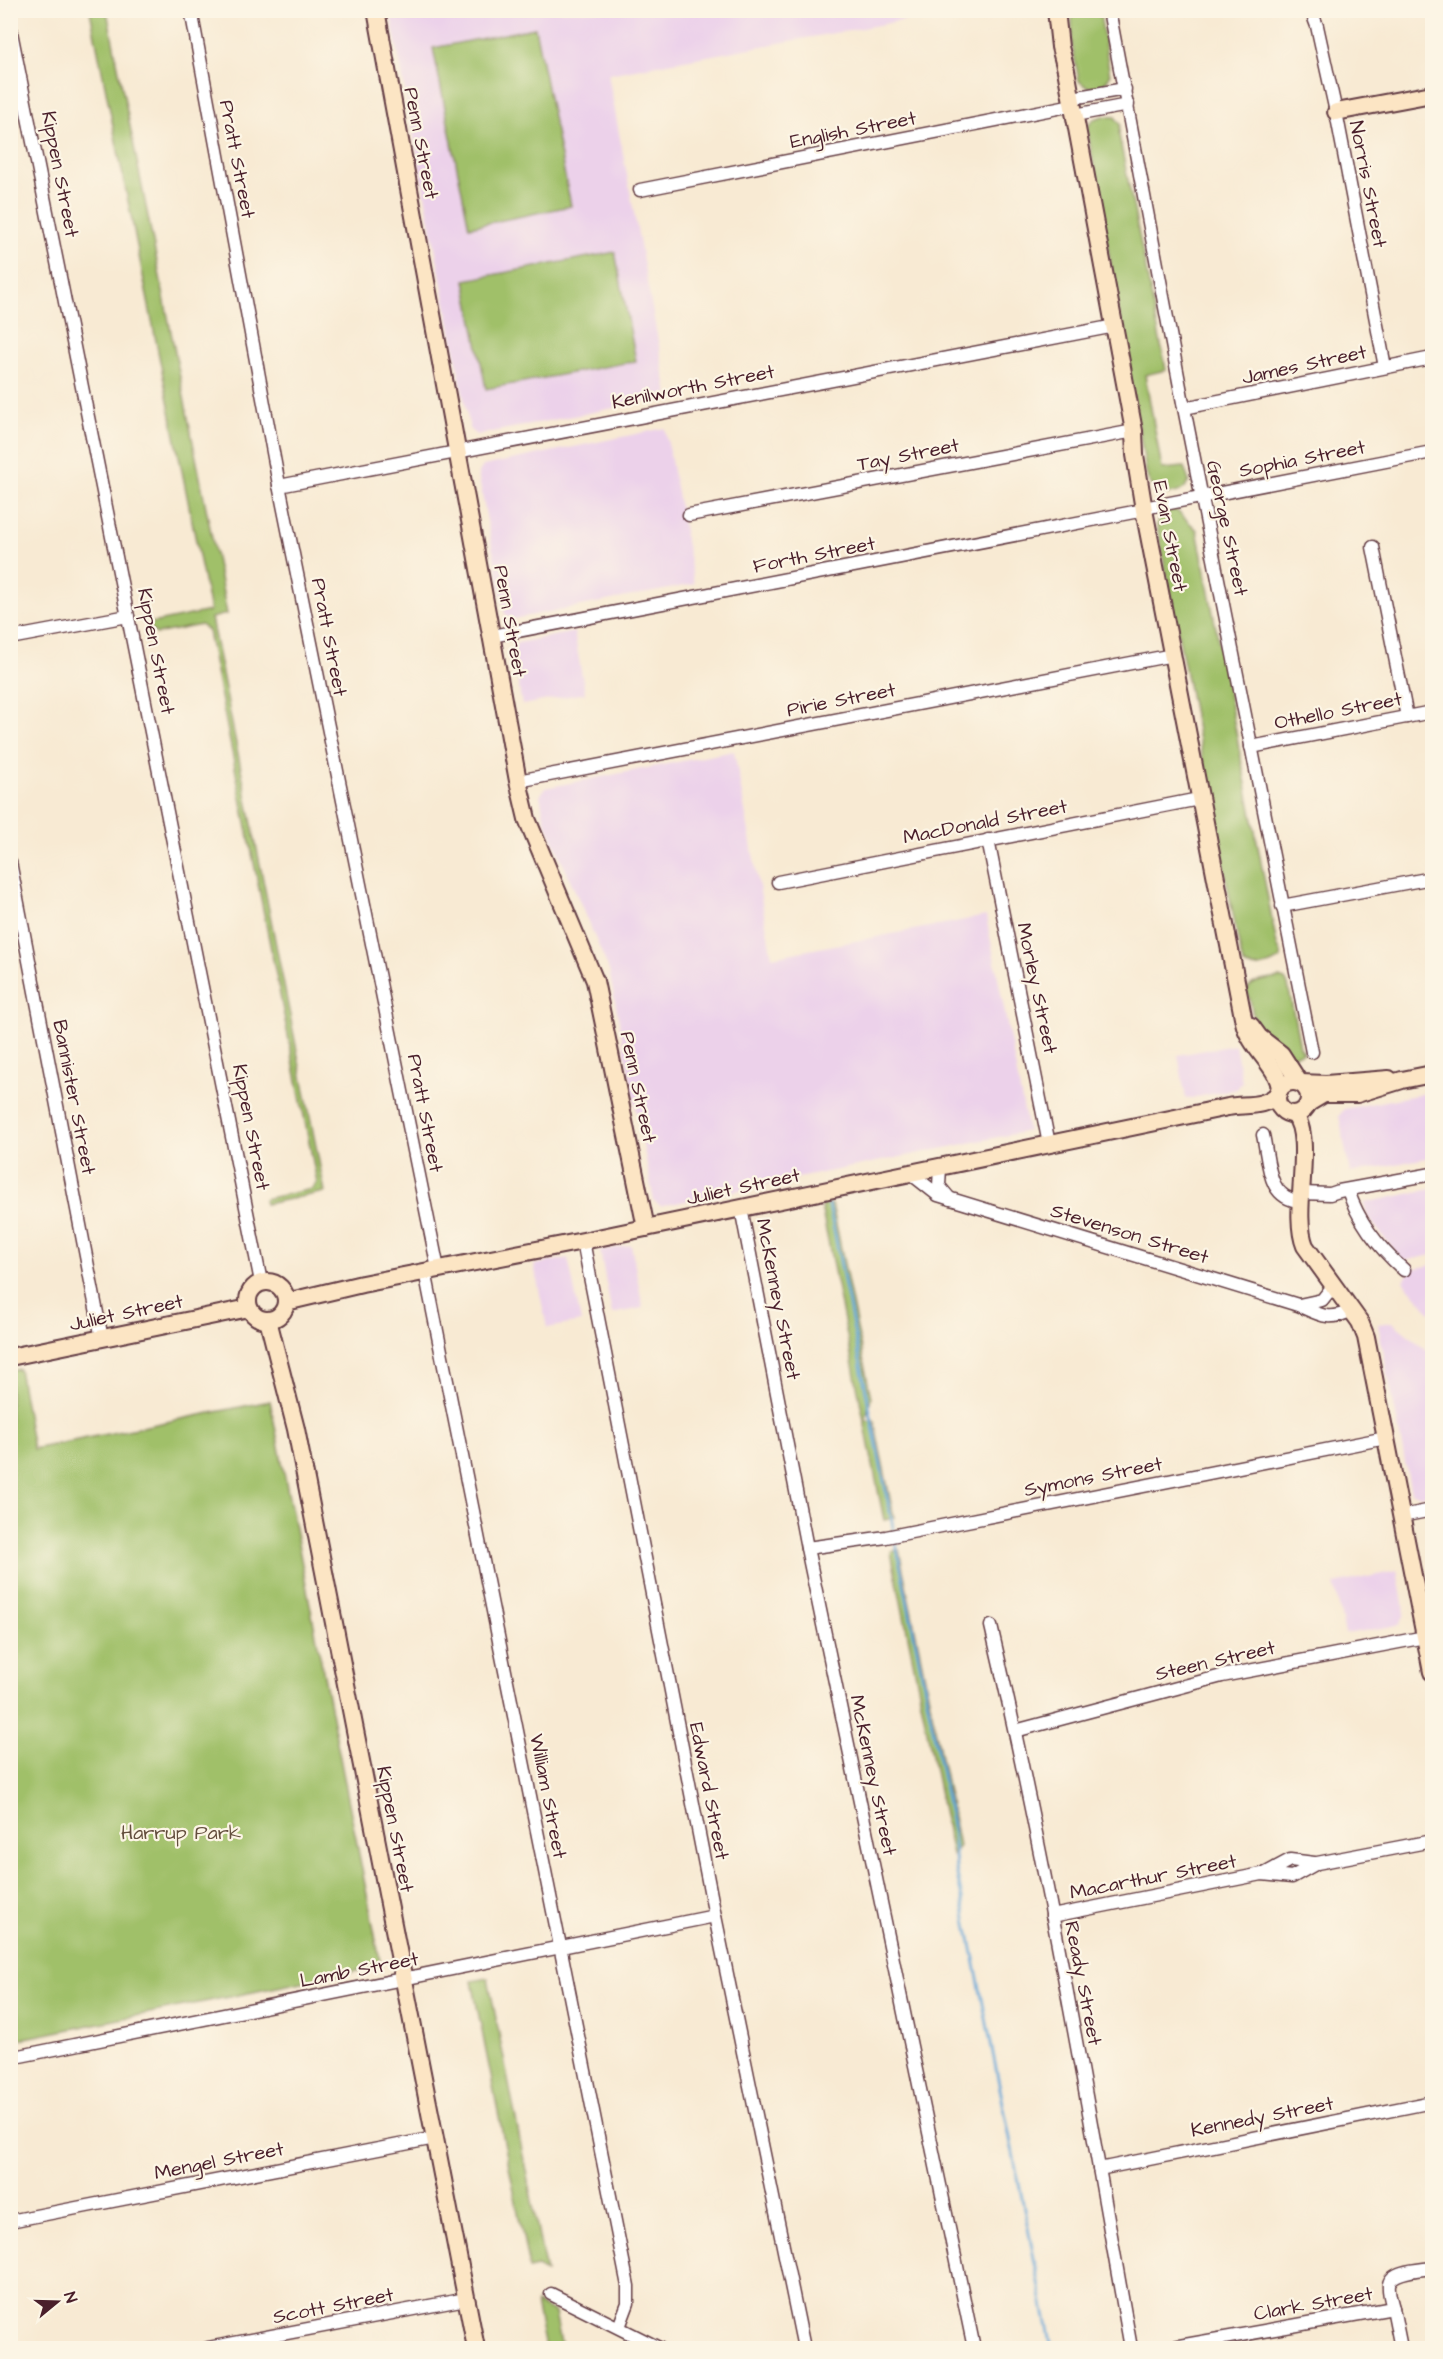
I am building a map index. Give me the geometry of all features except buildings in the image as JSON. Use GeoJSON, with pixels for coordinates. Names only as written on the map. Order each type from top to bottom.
{"type":"FeatureCollection","features":[{"type":"Feature","properties":{"kind":"street","name":"Pratt Street"},"geometry":{"type":"LineString","coordinates":[[191,10],[279,486],[431,1270]]}},
{"type":"Feature","properties":{"kind":"street","name":"Penn Street"},"geometry":{"type":"LineString","coordinates":[[376,10],[518,781],[527,819],[595,981],[646,1228]]}},
{"type":"Feature","properties":{"kind":"street","name":"Evan Street"},"geometry":{"type":"LineString","coordinates":[[1056,10],[1060,47],[1134,431],[1134,451],[1144,509],[1241,1009],[1250,1040],[1275,1073],[1279,1091]]}},
{"type":"Feature","properties":{"kind":"street","name":"Evan Street"},"geometry":{"type":"LineString","coordinates":[[1066,10],[1066,70]]}},
{"type":"Feature","properties":{"kind":"street","name":"George Street"},"geometry":{"type":"LineString","coordinates":[[1109,10],[1184,408],[1312,1052]]}},
{"type":"Feature","properties":{"kind":"street","name":"Norris Street"},"geometry":{"type":"LineString","coordinates":[[1311,10],[1317,26],[1336,112],[1385,367]]}},
{"type":"Feature","properties":{"kind":"street","name":"Kippen Street"},"geometry":{"type":"LineString","coordinates":[[10,27],[261,1282]]}},
{"type":"Feature","properties":{"kind":"street"},"geometry":{"type":"LineString","coordinates":[[1073,106],[1125,89]]}},
{"type":"Feature","properties":{"kind":"street"},"geometry":{"type":"LineString","coordinates":[[1336,112],[1432,94]]}},
{"type":"Feature","properties":{"kind":"street"},"geometry":{"type":"LineString","coordinates":[[1073,106],[1128,105]]}},
{"type":"Feature","properties":{"kind":"street","name":"English Street"},"geometry":{"type":"LineString","coordinates":[[640,190],[1073,106]]}},
{"type":"Feature","properties":{"kind":"street","name":"Kenilworth Street"},"geometry":{"type":"LineString","coordinates":[[279,486],[1115,326]]}},
{"type":"Feature","properties":{"kind":"street","name":"James Street"},"geometry":{"type":"LineString","coordinates":[[1184,408],[1432,358]]}},
{"type":"Feature","properties":{"kind":"street","name":"Tay Street"},"geometry":{"type":"LineString","coordinates":[[689,515],[1134,431]]}},
{"type":"Feature","properties":{"kind":"street","name":"Sophia Street"},"geometry":{"type":"LineString","coordinates":[[1144,509],[1432,452]]}},
{"type":"Feature","properties":{"kind":"street","name":"Forth Street"},"geometry":{"type":"LineString","coordinates":[[492,636],[1144,509]]}},
{"type":"Feature","properties":{"kind":"street"},"geometry":{"type":"LineString","coordinates":[[1373,547],[1407,717]]}},
{"type":"Feature","properties":{"kind":"street"},"geometry":{"type":"LineString","coordinates":[[10,639],[128,616]]}},
{"type":"Feature","properties":{"kind":"street","name":"Pirie Street"},"geometry":{"type":"LineString","coordinates":[[518,781],[1173,655]]}},
{"type":"Feature","properties":{"kind":"street","name":"Othello Street"},"geometry":{"type":"LineString","coordinates":[[1251,747],[1432,712]]}},
{"type":"Feature","properties":{"kind":"street","name":"MacDonald Street"},"geometry":{"type":"LineString","coordinates":[[778,882],[1199,799]]}},
{"type":"Feature","properties":{"kind":"street","name":"Morley Street"},"geometry":{"type":"LineString","coordinates":[[988,840],[1049,1144]]}},
{"type":"Feature","properties":{"kind":"street","name":"Bannister Street"},"geometry":{"type":"LineString","coordinates":[[10,862],[102,1339]]}},
{"type":"Feature","properties":{"kind":"street"},"geometry":{"type":"LineString","coordinates":[[1282,906],[1432,878]]}},
{"type":"Feature","properties":{"kind":"street","name":"Evan Street"},"geometry":{"type":"LineString","coordinates":[[1241,1009],[1254,1031],[1279,1052],[1300,1083]]}},
{"type":"Feature","properties":{"kind":"street","name":"Juliet Street"},"geometry":{"type":"LineString","coordinates":[[1209,1112],[1301,1109],[1324,1094],[1357,1094],[1402,1080],[1432,1074]]}},
{"type":"Feature","properties":{"kind":"street","name":"Juliet Street"},"geometry":{"type":"LineString","coordinates":[[1300,1083],[1402,1080]]}},
{"type":"Feature","properties":{"kind":"street"},"geometry":{"type":"LineString","coordinates":[[1301,1109],[1280,1107],[1279,1091],[1289,1082],[1300,1083],[1308,1090],[1301,1109],[1312,1136],[1302,1189],[1302,1238],[1360,1322],[1366,1337],[1432,1672]]}},
{"type":"Feature","properties":{"kind":"street","name":"Juliet Street"},"geometry":{"type":"LineString","coordinates":[[286,1302],[431,1270],[583,1241],[1228,1107],[1263,1104],[1279,1091]]}},
{"type":"Feature","properties":{"kind":"street"},"geometry":{"type":"LineString","coordinates":[[1263,1135],[1277,1192],[1288,1200],[1302,1189],[1330,1194],[1432,1174]]}},
{"type":"Feature","properties":{"kind":"street"},"geometry":{"type":"LineString","coordinates":[[940,1167],[940,1188],[951,1199]]}},
{"type":"Feature","properties":{"kind":"street","name":"Stevenson Street"},"geometry":{"type":"LineString","coordinates":[[910,1173],[935,1194],[1298,1305],[1329,1317],[1352,1310]]}},
{"type":"Feature","properties":{"kind":"street"},"geometry":{"type":"LineString","coordinates":[[1344,1190],[1382,1248],[1404,1270]]}},
{"type":"Feature","properties":{"kind":"street","name":"McKenney Street"},"geometry":{"type":"LineString","coordinates":[[741,1208],[807,1548],[974,2349]]}},
{"type":"Feature","properties":{"kind":"street","name":"Edward Street"},"geometry":{"type":"LineString","coordinates":[[583,1241],[715,1916],[804,2349]]}},
{"type":"Feature","properties":{"kind":"street","name":"William Street"},"geometry":{"type":"LineString","coordinates":[[431,1270],[560,1948],[628,2286],[628,2303],[619,2327]]}},
{"type":"Feature","properties":{"kind":"street"},"geometry":{"type":"LineString","coordinates":[[261,1282],[273,1282],[279,1286],[283,1290],[286,1302],[278,1316],[268,1320],[257,1317],[249,1308],[248,1296],[251,1289],[261,1282]]}},
{"type":"Feature","properties":{"kind":"street"},"geometry":{"type":"LineString","coordinates":[[1298,1305],[1322,1300],[1334,1285]]}},
{"type":"Feature","properties":{"kind":"street","name":"Juliet Street"},"geometry":{"type":"LineString","coordinates":[[10,1357],[249,1308]]}},
{"type":"Feature","properties":{"kind":"street","name":"Kippen Street"},"geometry":{"type":"LineString","coordinates":[[268,1320],[296,1429],[476,2349]]}},
{"type":"Feature","properties":{"kind":"street","name":"Symons Street"},"geometry":{"type":"LineString","coordinates":[[807,1548],[902,1534],[1386,1438]]}},
{"type":"Feature","properties":{"kind":"street"},"geometry":{"type":"LineString","coordinates":[[1402,1516],[1432,1510]]}},
{"type":"Feature","properties":{"kind":"street","name":"Ready Street"},"geometry":{"type":"LineString","coordinates":[[991,1626],[1015,1731],[1052,1917],[1131,2349]]}},
{"type":"Feature","properties":{"kind":"street","name":"Steen Street"},"geometry":{"type":"LineString","coordinates":[[1015,1731],[1222,1676],[1425,1636]]}},
{"type":"Feature","properties":{"kind":"street","name":"Macarthur Street"},"geometry":{"type":"LineString","coordinates":[[1052,1917],[1262,1874],[1292,1876],[1311,1865],[1322,1862],[1432,1841]]}},
{"type":"Feature","properties":{"kind":"street","name":"Lamb Street"},"geometry":{"type":"LineString","coordinates":[[10,2058],[715,1916]]}},
{"type":"Feature","properties":{"kind":"street","name":"Kennedy Street"},"geometry":{"type":"LineString","coordinates":[[1098,2169],[1432,2102]]}},
{"type":"Feature","properties":{"kind":"street","name":"Mengel Street"},"geometry":{"type":"LineString","coordinates":[[10,2221],[435,2138]]}},
{"type":"Feature","properties":{"kind":"street","name":"Clark Street"},"geometry":{"type":"LineString","coordinates":[[1168,2349],[1393,2308],[1389,2287],[1391,2280],[1397,2275],[1432,2268]]}},
{"type":"Feature","properties":{"kind":"street"},"geometry":{"type":"LineString","coordinates":[[551,2294],[659,2349]]}},
{"type":"Feature","properties":{"kind":"street","name":"Scott Street"},"geometry":{"type":"LineString","coordinates":[[208,2349],[466,2299]]}},
{"type":"Feature","properties":{"kind":"street"},"geometry":{"type":"LineString","coordinates":[[1393,2308],[1401,2349]]}},
{"type":"Feature","properties":{"kind":"shaded area"},"geometry":{"type":"Polygon","coordinates":[[[390,11],[955,11],[608,74],[668,394],[659,396],[659,399],[477,435],[470,430],[390,11]]]}},
{"type":"Feature","properties":{"kind":"shaded area"},"geometry":{"type":"Polygon","coordinates":[[[665,428],[694,584],[513,619],[505,614],[478,474],[483,466],[665,428]]]}},
{"type":"Feature","properties":{"kind":"shaded area"},"geometry":{"type":"Polygon","coordinates":[[[574,632],[585,693],[522,705],[512,651],[517,643],[574,632]]]}},
{"type":"Feature","properties":{"kind":"shaded area"},"geometry":{"type":"Polygon","coordinates":[[[734,751],[772,957],[986,916],[1028,1131],[661,1206],[654,1201],[609,970],[545,821],[540,796],[545,788],[734,751]]]}},
{"type":"Feature","properties":{"kind":"shaded area"},"geometry":{"type":"Polygon","coordinates":[[[1235,1045],[1242,1082],[1237,1089],[1186,1099],[1178,1055],[1235,1045]]]}},
{"type":"Feature","properties":{"kind":"shaded area"},"geometry":{"type":"Polygon","coordinates":[[[1432,1092],[1432,1157],[1350,1173],[1339,1116],[1344,1109],[1432,1092]]]}},
{"type":"Feature","properties":{"kind":"shaded area"},"geometry":{"type":"Polygon","coordinates":[[[1432,1189],[1432,1255],[1403,1261],[1367,1216],[1364,1203],[1432,1189]]]}},
{"type":"Feature","properties":{"kind":"shaded area"},"geometry":{"type":"Polygon","coordinates":[[[631,1245],[643,1308],[612,1314],[600,1251],[631,1245]]]}},
{"type":"Feature","properties":{"kind":"shaded area"},"geometry":{"type":"Polygon","coordinates":[[[568,1258],[581,1322],[547,1328],[534,1265],[568,1258]]]}},
{"type":"Feature","properties":{"kind":"shaded area"},"geometry":{"type":"Polygon","coordinates":[[[1432,1265],[1432,1314],[1403,1281],[1412,1269],[1432,1265]]]}},
{"type":"Feature","properties":{"kind":"shaded area"},"geometry":{"type":"Polygon","coordinates":[[[1392,1322],[1432,1354],[1432,1493],[1420,1496],[1411,1492],[1378,1324],[1392,1322]]]}},
{"type":"Feature","properties":{"kind":"shaded area"},"geometry":{"type":"Polygon","coordinates":[[[1397,1571],[1405,1614],[1399,1625],[1345,1634],[1334,1584],[1397,1571]]]}},
{"type":"Feature","properties":{"kind":"green space"},"geometry":{"type":"Polygon","coordinates":[[[90,11],[107,11],[221,583],[227,614],[211,618],[325,1192],[265,1204],[264,1199],[312,1189],[317,1182],[208,631],[201,625],[156,634],[147,624],[210,611],[90,11]]]}},
{"type":"Feature","properties":{"kind":"green space"},"geometry":{"type":"Polygon","coordinates":[[[1072,11],[1097,11],[1100,14],[1110,75],[1100,86],[1092,88],[1079,81],[1072,45],[1072,11]]]}},
{"type":"Feature","properties":{"kind":"green space"},"geometry":{"type":"Polygon","coordinates":[[[535,28],[571,206],[469,227],[433,48],[535,28]]]}},
{"type":"Feature","properties":{"kind":"green space"},"geometry":{"type":"Polygon","coordinates":[[[1103,116],[1115,117],[1120,124],[1119,135],[1166,370],[1145,375],[1162,469],[1184,467],[1189,481],[1181,491],[1169,494],[1160,493],[1150,483],[1147,476],[1087,127],[1094,119],[1103,116]]]}},
{"type":"Feature","properties":{"kind":"green space"},"geometry":{"type":"Polygon","coordinates":[[[615,252],[636,361],[486,389],[465,280],[615,252]]]}},
{"type":"Feature","properties":{"kind":"green space"},"geometry":{"type":"Polygon","coordinates":[[[1176,510],[1197,530],[1277,945],[1281,953],[1281,958],[1263,966],[1248,967],[1242,960],[1157,526],[1162,514],[1176,510]]]}},
{"type":"Feature","properties":{"kind":"green space"},"geometry":{"type":"Polygon","coordinates":[[[1279,978],[1285,980],[1288,985],[1300,1047],[1304,1052],[1289,1057],[1261,1031],[1253,1016],[1250,998],[1246,992],[1255,983],[1279,978]]]}},
{"type":"Feature","properties":{"kind":"green space"},"geometry":{"type":"Polygon","coordinates":[[[832,1204],[871,1398],[865,1421],[874,1420],[894,1518],[884,1520],[821,1206],[832,1204]]]}},
{"type":"Feature","properties":{"kind":"green space","name":"Harrup Park"},"geometry":{"type":"Polygon","coordinates":[[[19,1369],[33,1449],[270,1401],[381,1966],[11,2041],[10,1371],[19,1369]]]}},
{"type":"Feature","properties":{"kind":"green space"},"geometry":{"type":"Polygon","coordinates":[[[899,1550],[959,1846],[952,1855],[891,1552],[899,1550]]]}},
{"type":"Feature","properties":{"kind":"green space"},"geometry":{"type":"Polygon","coordinates":[[[488,1978],[546,2272],[537,2267],[529,2269],[472,1981],[488,1978]]]}},
{"type":"Feature","properties":{"kind":"green space"},"geometry":{"type":"Polygon","coordinates":[[[536,2303],[555,2313],[562,2348],[545,2348],[536,2303]]]}},
{"type":"Feature","properties":{"kind":"waterway"},"geometry":{"type":"LineString","coordinates":[[829,1205],[894,1532]]}},
{"type":"Feature","properties":{"kind":"waterway"},"geometry":{"type":"LineString","coordinates":[[895,1539],[953,1830],[956,1869],[1052,2348]]}}]}
